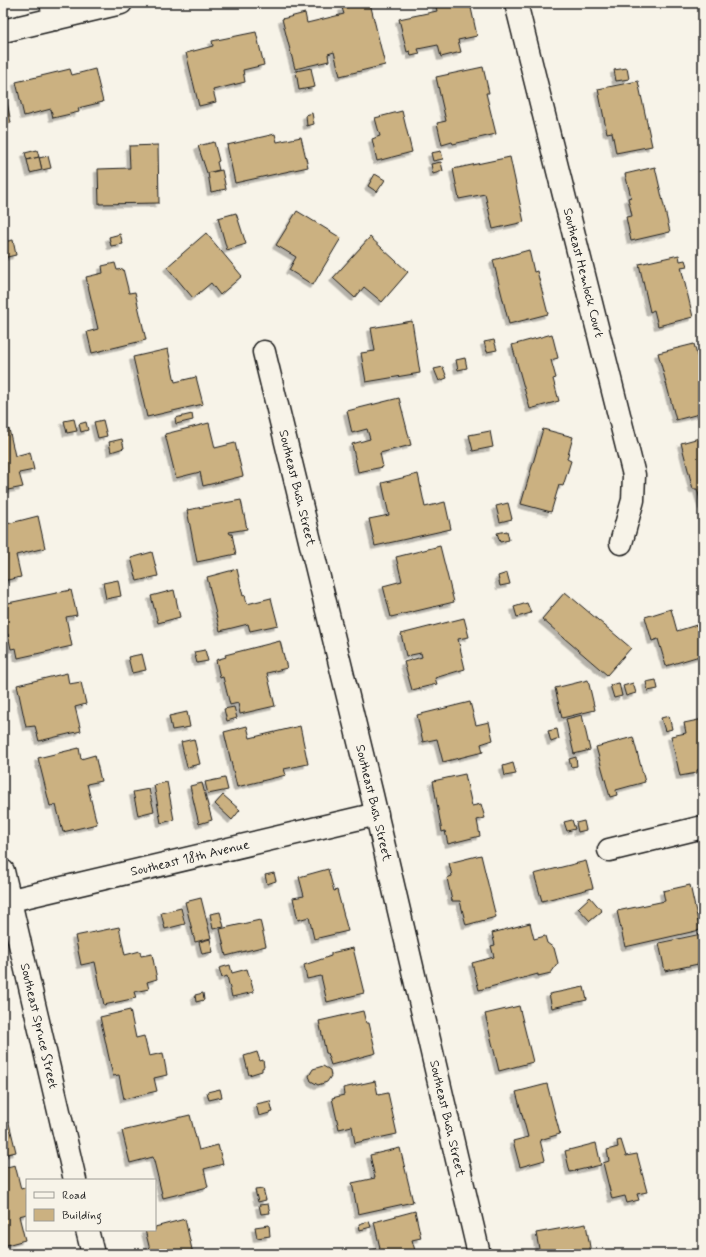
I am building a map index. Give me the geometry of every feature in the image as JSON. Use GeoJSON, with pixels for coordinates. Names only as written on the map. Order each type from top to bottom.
{"type":"FeatureCollection","features":[{"type":"Feature","properties":{"kind":"street"},"geometry":{"type":"LineString","coordinates":[[3,31],[53,11],[121,3]]}},
{"type":"Feature","properties":{"kind":"street","name":"Southeast Hemlock Court"},"geometry":{"type":"LineString","coordinates":[[516,3],[634,475],[633,500],[621,543]]}},
{"type":"Feature","properties":{"kind":"street","name":"Southeast Bush Street"},"geometry":{"type":"LineString","coordinates":[[264,352],[377,814],[479,1254]]}},
{"type":"Feature","properties":{"kind":"street","name":"Southeast 18th Avenue"},"geometry":{"type":"LineString","coordinates":[[6,901],[377,814]]}},
{"type":"Feature","properties":{"kind":"street"},"geometry":{"type":"LineString","coordinates":[[609,850],[703,827]]}},
{"type":"Feature","properties":{"kind":"street","name":"Southeast Spruce Street"},"geometry":{"type":"LineString","coordinates":[[3,871],[6,901],[76,1179]]}},
{"type":"Feature","properties":{"kind":"street"},"geometry":{"type":"LineString","coordinates":[[87,1231],[93,1254]]}},
{"type":"Feature","properties":{"kind":"building"},"geometry":{"type":"Polygon","coordinates":[[[370,3],[385,65],[340,76],[334,52],[328,54],[329,61],[295,69],[282,19],[305,13],[307,23],[344,14],[342,8],[370,3]]]}},
{"type":"Feature","properties":{"kind":"building"},"geometry":{"type":"Polygon","coordinates":[[[435,3],[470,3],[477,36],[458,40],[461,52],[441,57],[438,45],[418,49],[420,54],[411,56],[410,51],[407,52],[399,19],[437,11],[435,3]]]}},
{"type":"Feature","properties":{"kind":"building"},"geometry":{"type":"Polygon","coordinates":[[[256,32],[264,65],[243,70],[245,82],[213,90],[216,102],[199,106],[186,53],[213,46],[212,41],[256,32]]]}},
{"type":"Feature","properties":{"kind":"building"},"geometry":{"type":"Polygon","coordinates":[[[483,67],[489,93],[486,93],[496,134],[453,144],[452,142],[442,145],[437,123],[446,121],[436,77],[483,67]]]}},
{"type":"Feature","properties":{"kind":"building"},"geometry":{"type":"Polygon","coordinates":[[[311,68],[315,87],[299,90],[296,71],[311,68]]]}},
{"type":"Feature","properties":{"kind":"building"},"geometry":{"type":"Polygon","coordinates":[[[627,68],[629,79],[616,81],[614,70],[627,68]]]}},
{"type":"Feature","properties":{"kind":"building"},"geometry":{"type":"Polygon","coordinates":[[[70,69],[72,75],[95,69],[103,102],[78,108],[79,112],[53,118],[51,109],[24,116],[16,82],[70,69]]]}},
{"type":"Feature","properties":{"kind":"building"},"geometry":{"type":"Polygon","coordinates":[[[638,81],[652,146],[616,153],[612,132],[607,133],[598,89],[638,81]]]}},
{"type":"Feature","properties":{"kind":"building"},"geometry":{"type":"Polygon","coordinates":[[[3,96],[6,96],[11,123],[3,125],[3,96]]]}},
{"type":"Feature","properties":{"kind":"building"},"geometry":{"type":"Polygon","coordinates":[[[402,111],[412,152],[377,161],[372,139],[380,136],[375,118],[402,111]]]}},
{"type":"Feature","properties":{"kind":"building"},"geometry":{"type":"Polygon","coordinates":[[[312,113],[314,124],[307,126],[306,115],[312,113]]]}},
{"type":"Feature","properties":{"kind":"building"},"geometry":{"type":"Polygon","coordinates":[[[275,134],[277,142],[301,137],[308,167],[235,183],[227,145],[275,134]]]}},
{"type":"Feature","properties":{"kind":"building"},"geometry":{"type":"Polygon","coordinates":[[[214,142],[219,161],[217,162],[219,170],[207,173],[198,146],[214,142]]]}},
{"type":"Feature","properties":{"kind":"building"},"geometry":{"type":"Polygon","coordinates":[[[158,145],[159,203],[99,204],[98,169],[130,168],[129,146],[158,145]]]}},
{"type":"Feature","properties":{"kind":"building"},"geometry":{"type":"Polygon","coordinates":[[[37,150],[39,157],[27,160],[25,153],[37,150]]]}},
{"type":"Feature","properties":{"kind":"building"},"geometry":{"type":"Polygon","coordinates":[[[441,151],[443,159],[433,161],[431,153],[441,151]]]}},
{"type":"Feature","properties":{"kind":"building"},"geometry":{"type":"Polygon","coordinates":[[[48,156],[51,168],[42,170],[39,158],[48,156]]]}},
{"type":"Feature","properties":{"kind":"building"},"geometry":{"type":"Polygon","coordinates":[[[39,157],[42,170],[30,173],[27,160],[39,157]]]}},
{"type":"Feature","properties":{"kind":"building"},"geometry":{"type":"Polygon","coordinates":[[[510,157],[524,222],[493,229],[485,194],[459,199],[453,169],[510,157]]]}},
{"type":"Feature","properties":{"kind":"building"},"geometry":{"type":"Polygon","coordinates":[[[441,162],[443,171],[433,174],[431,164],[441,162]]]}},
{"type":"Feature","properties":{"kind":"building"},"geometry":{"type":"Polygon","coordinates":[[[655,167],[670,232],[631,241],[626,217],[632,216],[628,198],[631,197],[625,174],[655,167]]]}},
{"type":"Feature","properties":{"kind":"building"},"geometry":{"type":"Polygon","coordinates":[[[222,170],[226,189],[211,192],[208,173],[222,170]]]}},
{"type":"Feature","properties":{"kind":"building"},"geometry":{"type":"Polygon","coordinates":[[[375,174],[385,180],[377,192],[368,186],[375,174]]]}},
{"type":"Feature","properties":{"kind":"building"},"geometry":{"type":"Polygon","coordinates":[[[297,211],[341,238],[313,285],[289,270],[296,257],[276,245],[297,211]]]}},
{"type":"Feature","properties":{"kind":"building"},"geometry":{"type":"Polygon","coordinates":[[[236,213],[246,244],[227,250],[218,218],[236,213]]]}},
{"type":"Feature","properties":{"kind":"building"},"geometry":{"type":"Polygon","coordinates":[[[206,233],[242,276],[220,295],[211,283],[193,298],[167,267],[206,233]]]}},
{"type":"Feature","properties":{"kind":"building"},"geometry":{"type":"Polygon","coordinates":[[[120,234],[123,244],[111,246],[109,237],[120,234]]]}},
{"type":"Feature","properties":{"kind":"building"},"geometry":{"type":"Polygon","coordinates":[[[370,237],[408,272],[382,302],[364,287],[355,298],[333,278],[370,237]]]}},
{"type":"Feature","properties":{"kind":"building"},"geometry":{"type":"Polygon","coordinates":[[[13,240],[16,255],[3,258],[3,242],[13,240]]]}},
{"type":"Feature","properties":{"kind":"building"},"geometry":{"type":"Polygon","coordinates":[[[529,250],[534,272],[537,271],[548,314],[509,324],[493,260],[529,250]]]}},
{"type":"Feature","properties":{"kind":"building"},"geometry":{"type":"Polygon","coordinates":[[[679,255],[680,261],[685,260],[687,266],[681,267],[693,317],[658,326],[654,310],[650,312],[639,264],[679,255]]]}},
{"type":"Feature","properties":{"kind":"building"},"geometry":{"type":"Polygon","coordinates":[[[115,263],[117,270],[123,269],[129,293],[135,292],[146,340],[92,353],[87,332],[98,329],[86,277],[103,273],[102,266],[115,263]]]}},
{"type":"Feature","properties":{"kind":"building"},"geometry":{"type":"Polygon","coordinates":[[[412,321],[420,373],[366,382],[361,353],[375,351],[371,328],[412,321]]]}},
{"type":"Feature","properties":{"kind":"building"},"geometry":{"type":"Polygon","coordinates":[[[552,334],[558,358],[551,360],[556,378],[553,379],[559,401],[530,409],[512,345],[552,334]]]}},
{"type":"Feature","properties":{"kind":"building"},"geometry":{"type":"Polygon","coordinates":[[[494,340],[497,350],[487,352],[484,342],[494,340]]]}},
{"type":"Feature","properties":{"kind":"building"},"geometry":{"type":"Polygon","coordinates":[[[694,344],[703,378],[703,413],[676,420],[658,353],[694,344]]]}},
{"type":"Feature","properties":{"kind":"building"},"geometry":{"type":"Polygon","coordinates":[[[168,349],[175,382],[196,377],[203,404],[147,417],[133,357],[168,349]]]}},
{"type":"Feature","properties":{"kind":"building"},"geometry":{"type":"Polygon","coordinates":[[[465,358],[467,368],[458,370],[456,360],[465,358]]]}},
{"type":"Feature","properties":{"kind":"building"},"geometry":{"type":"Polygon","coordinates":[[[443,367],[447,378],[439,381],[434,369],[443,367]]]}},
{"type":"Feature","properties":{"kind":"building"},"geometry":{"type":"Polygon","coordinates":[[[399,398],[411,445],[380,453],[383,467],[358,472],[352,444],[370,439],[367,429],[352,433],[347,411],[399,398]]]}},
{"type":"Feature","properties":{"kind":"building"},"geometry":{"type":"Polygon","coordinates":[[[192,414],[193,420],[176,424],[175,418],[192,414]]]}},
{"type":"Feature","properties":{"kind":"building"},"geometry":{"type":"Polygon","coordinates":[[[74,419],[77,431],[67,433],[64,421],[74,419]]]}},
{"type":"Feature","properties":{"kind":"building"},"geometry":{"type":"Polygon","coordinates":[[[103,420],[107,436],[98,438],[94,422],[103,420]]]}},
{"type":"Feature","properties":{"kind":"building"},"geometry":{"type":"Polygon","coordinates":[[[86,422],[88,430],[81,432],[79,424],[86,422]]]}},
{"type":"Feature","properties":{"kind":"building"},"geometry":{"type":"Polygon","coordinates":[[[209,423],[215,448],[235,443],[243,476],[203,486],[200,472],[176,478],[165,434],[209,423]]]}},
{"type":"Feature","properties":{"kind":"building"},"geometry":{"type":"Polygon","coordinates":[[[9,429],[15,456],[30,452],[34,470],[19,473],[23,487],[3,491],[3,431],[9,429]]]}},
{"type":"Feature","properties":{"kind":"building"},"geometry":{"type":"Polygon","coordinates":[[[543,429],[573,437],[567,459],[571,461],[563,486],[559,485],[551,512],[521,504],[543,429]]]}},
{"type":"Feature","properties":{"kind":"building"},"geometry":{"type":"Polygon","coordinates":[[[490,431],[493,447],[473,451],[469,435],[490,431]]]}},
{"type":"Feature","properties":{"kind":"building"},"geometry":{"type":"Polygon","coordinates":[[[703,437],[702,506],[697,489],[693,489],[681,443],[703,437]]]}},
{"type":"Feature","properties":{"kind":"building"},"geometry":{"type":"Polygon","coordinates":[[[122,439],[124,448],[111,452],[109,442],[122,439]]]}},
{"type":"Feature","properties":{"kind":"building"},"geometry":{"type":"Polygon","coordinates":[[[418,474],[425,507],[445,502],[451,529],[375,546],[369,519],[389,515],[382,483],[418,474]]]}},
{"type":"Feature","properties":{"kind":"building"},"geometry":{"type":"Polygon","coordinates":[[[241,500],[247,529],[229,532],[232,534],[236,554],[197,562],[187,510],[241,500]]]}},
{"type":"Feature","properties":{"kind":"building"},"geometry":{"type":"Polygon","coordinates":[[[508,503],[512,519],[500,522],[496,506],[508,503]]]}},
{"type":"Feature","properties":{"kind":"building"},"geometry":{"type":"Polygon","coordinates":[[[38,516],[45,548],[16,555],[21,577],[3,581],[3,525],[38,516]]]}},
{"type":"Feature","properties":{"kind":"building"},"geometry":{"type":"Polygon","coordinates":[[[507,531],[509,540],[500,542],[497,533],[507,531]]]}},
{"type":"Feature","properties":{"kind":"building"},"geometry":{"type":"Polygon","coordinates":[[[440,546],[454,602],[391,617],[383,586],[402,581],[396,557],[440,546]]]}},
{"type":"Feature","properties":{"kind":"building"},"geometry":{"type":"Polygon","coordinates":[[[152,552],[158,576],[137,581],[131,558],[152,552]]]}},
{"type":"Feature","properties":{"kind":"building"},"geometry":{"type":"Polygon","coordinates":[[[237,569],[243,596],[245,595],[247,604],[271,598],[278,625],[250,631],[248,624],[220,631],[207,577],[237,569]]]}},
{"type":"Feature","properties":{"kind":"building"},"geometry":{"type":"Polygon","coordinates":[[[507,573],[510,584],[500,586],[498,576],[507,573]]]}},
{"type":"Feature","properties":{"kind":"building"},"geometry":{"type":"Polygon","coordinates":[[[118,580],[121,596],[106,599],[103,583],[118,580]]]}},
{"type":"Feature","properties":{"kind":"building"},"geometry":{"type":"Polygon","coordinates":[[[71,590],[77,615],[66,617],[72,646],[18,658],[16,648],[11,649],[8,634],[4,635],[3,604],[71,590]]]}},
{"type":"Feature","properties":{"kind":"building"},"geometry":{"type":"Polygon","coordinates":[[[174,590],[180,617],[158,623],[151,596],[174,590]]]}},
{"type":"Feature","properties":{"kind":"building"},"geometry":{"type":"Polygon","coordinates":[[[565,592],[631,648],[607,675],[542,619],[565,592]]]}},
{"type":"Feature","properties":{"kind":"building"},"geometry":{"type":"Polygon","coordinates":[[[527,603],[531,613],[517,617],[514,607],[527,603]]]}},
{"type":"Feature","properties":{"kind":"building"},"geometry":{"type":"Polygon","coordinates":[[[671,609],[677,631],[703,623],[703,655],[666,666],[658,639],[652,641],[645,617],[671,609]]]}},
{"type":"Feature","properties":{"kind":"building"},"geometry":{"type":"Polygon","coordinates":[[[464,618],[469,637],[458,639],[465,669],[435,678],[437,684],[412,690],[404,662],[422,657],[421,653],[406,656],[401,634],[464,618]]]}},
{"type":"Feature","properties":{"kind":"building"},"geometry":{"type":"Polygon","coordinates":[[[280,641],[287,668],[267,673],[275,706],[240,714],[238,703],[230,705],[223,677],[220,678],[216,660],[226,657],[225,655],[280,641]]]}},
{"type":"Feature","properties":{"kind":"building"},"geometry":{"type":"Polygon","coordinates":[[[205,650],[208,661],[197,663],[194,652],[205,650]]]}},
{"type":"Feature","properties":{"kind":"building"},"geometry":{"type":"Polygon","coordinates":[[[142,654],[146,670],[132,673],[128,657],[142,654]]]}},
{"type":"Feature","properties":{"kind":"building"},"geometry":{"type":"Polygon","coordinates":[[[67,673],[69,684],[81,682],[86,704],[75,707],[81,731],[39,741],[35,726],[26,727],[17,685],[67,673]]]}},
{"type":"Feature","properties":{"kind":"building"},"geometry":{"type":"Polygon","coordinates":[[[588,680],[595,710],[562,718],[555,688],[588,680]]]}},
{"type":"Feature","properties":{"kind":"building"},"geometry":{"type":"Polygon","coordinates":[[[656,680],[658,689],[648,691],[646,682],[656,680]]]}},
{"type":"Feature","properties":{"kind":"building"},"geometry":{"type":"Polygon","coordinates":[[[619,683],[622,696],[614,698],[610,685],[619,683]]]}},
{"type":"Feature","properties":{"kind":"building"},"geometry":{"type":"Polygon","coordinates":[[[633,683],[636,693],[626,696],[623,686],[633,683]]]}},
{"type":"Feature","properties":{"kind":"building"},"geometry":{"type":"Polygon","coordinates":[[[470,702],[476,725],[489,722],[493,740],[481,744],[483,752],[443,762],[437,739],[423,742],[417,715],[470,702]]]}},
{"type":"Feature","properties":{"kind":"building"},"geometry":{"type":"Polygon","coordinates":[[[234,707],[237,718],[227,721],[224,709],[234,707]]]}},
{"type":"Feature","properties":{"kind":"building"},"geometry":{"type":"Polygon","coordinates":[[[187,712],[190,727],[172,730],[169,716],[187,712]]]}},
{"type":"Feature","properties":{"kind":"building"},"geometry":{"type":"Polygon","coordinates":[[[582,715],[590,750],[574,754],[566,719],[582,715]]]}},
{"type":"Feature","properties":{"kind":"building"},"geometry":{"type":"Polygon","coordinates":[[[669,716],[672,729],[665,731],[661,718],[669,716]]]}},
{"type":"Feature","properties":{"kind":"building"},"geometry":{"type":"Polygon","coordinates":[[[703,719],[703,768],[697,770],[697,773],[680,776],[671,736],[686,733],[684,723],[703,719]]]}},
{"type":"Feature","properties":{"kind":"building"},"geometry":{"type":"Polygon","coordinates":[[[247,726],[250,738],[300,726],[308,764],[284,769],[286,775],[237,787],[224,732],[247,726]]]}},
{"type":"Feature","properties":{"kind":"building"},"geometry":{"type":"Polygon","coordinates":[[[557,729],[559,739],[551,742],[548,731],[557,729]]]}},
{"type":"Feature","properties":{"kind":"building"},"geometry":{"type":"Polygon","coordinates":[[[633,737],[645,782],[616,790],[617,795],[610,797],[596,747],[633,737]]]}},
{"type":"Feature","properties":{"kind":"building"},"geometry":{"type":"Polygon","coordinates":[[[194,739],[200,764],[187,767],[181,742],[194,739]]]}},
{"type":"Feature","properties":{"kind":"building"},"geometry":{"type":"Polygon","coordinates":[[[79,748],[81,759],[95,755],[101,781],[87,784],[97,824],[63,832],[56,805],[50,806],[38,758],[79,748]]]}},
{"type":"Feature","properties":{"kind":"building"},"geometry":{"type":"Polygon","coordinates":[[[576,757],[577,766],[571,767],[569,759],[576,757]]]}},
{"type":"Feature","properties":{"kind":"building"},"geometry":{"type":"Polygon","coordinates":[[[513,763],[516,774],[505,776],[503,766],[513,763]]]}},
{"type":"Feature","properties":{"kind":"building"},"geometry":{"type":"Polygon","coordinates":[[[465,774],[472,806],[481,804],[485,818],[477,820],[480,836],[448,844],[445,831],[442,832],[433,781],[465,774]]]}},
{"type":"Feature","properties":{"kind":"building"},"geometry":{"type":"Polygon","coordinates":[[[225,778],[228,790],[208,794],[205,782],[225,778]]]}},
{"type":"Feature","properties":{"kind":"building"},"geometry":{"type":"Polygon","coordinates":[[[167,782],[174,820],[161,823],[154,785],[167,782]]]}},
{"type":"Feature","properties":{"kind":"building"},"geometry":{"type":"Polygon","coordinates":[[[202,783],[212,820],[199,824],[190,786],[202,783]]]}},
{"type":"Feature","properties":{"kind":"building"},"geometry":{"type":"Polygon","coordinates":[[[149,789],[154,811],[138,815],[133,792],[149,789]]]}},
{"type":"Feature","properties":{"kind":"building"},"geometry":{"type":"Polygon","coordinates":[[[223,795],[240,810],[232,820],[215,804],[223,795]]]}},
{"type":"Feature","properties":{"kind":"building"},"geometry":{"type":"Polygon","coordinates":[[[572,820],[575,829],[567,831],[564,822],[572,820]]]}},
{"type":"Feature","properties":{"kind":"building"},"geometry":{"type":"Polygon","coordinates":[[[584,821],[586,830],[578,832],[576,823],[584,821]]]}},
{"type":"Feature","properties":{"kind":"building"},"geometry":{"type":"Polygon","coordinates":[[[481,855],[496,917],[466,925],[460,901],[452,901],[447,878],[452,876],[449,863],[481,855]]]}},
{"type":"Feature","properties":{"kind":"building"},"geometry":{"type":"Polygon","coordinates":[[[586,861],[593,888],[542,901],[534,874],[586,861]]]}},
{"type":"Feature","properties":{"kind":"building"},"geometry":{"type":"Polygon","coordinates":[[[328,869],[334,891],[337,890],[348,931],[314,939],[309,917],[298,920],[293,898],[304,896],[299,877],[328,869]]]}},
{"type":"Feature","properties":{"kind":"building"},"geometry":{"type":"Polygon","coordinates":[[[274,873],[276,881],[267,884],[265,875],[274,873]]]}},
{"type":"Feature","properties":{"kind":"building"},"geometry":{"type":"Polygon","coordinates":[[[690,885],[700,930],[625,947],[617,911],[665,901],[663,891],[690,885]]]}},
{"type":"Feature","properties":{"kind":"building"},"geometry":{"type":"Polygon","coordinates":[[[590,897],[602,911],[590,921],[578,908],[590,897]]]}},
{"type":"Feature","properties":{"kind":"building"},"geometry":{"type":"Polygon","coordinates":[[[201,898],[211,938],[195,942],[185,902],[201,898]]]}},
{"type":"Feature","properties":{"kind":"building"},"geometry":{"type":"Polygon","coordinates":[[[181,908],[185,924],[165,929],[161,913],[181,908]]]}},
{"type":"Feature","properties":{"kind":"building"},"geometry":{"type":"Polygon","coordinates":[[[220,912],[224,927],[213,929],[210,914],[220,912]]]}},
{"type":"Feature","properties":{"kind":"building"},"geometry":{"type":"Polygon","coordinates":[[[260,920],[266,946],[226,956],[220,929],[260,920]]]}},
{"type":"Feature","properties":{"kind":"building"},"geometry":{"type":"Polygon","coordinates":[[[530,923],[534,939],[545,936],[547,943],[554,948],[558,963],[551,973],[538,976],[538,974],[479,990],[472,963],[494,957],[491,946],[495,945],[492,933],[530,923]]]}},
{"type":"Feature","properties":{"kind":"building"},"geometry":{"type":"Polygon","coordinates":[[[119,927],[125,955],[140,951],[141,956],[152,954],[157,979],[147,982],[149,989],[134,992],[136,998],[104,1005],[95,962],[81,965],[75,936],[119,927]]]}},
{"type":"Feature","properties":{"kind":"building"},"geometry":{"type":"Polygon","coordinates":[[[701,934],[703,963],[665,971],[659,943],[701,934]]]}},
{"type":"Feature","properties":{"kind":"building"},"geometry":{"type":"Polygon","coordinates":[[[210,939],[213,952],[202,954],[199,942],[210,939]]]}},
{"type":"Feature","properties":{"kind":"building"},"geometry":{"type":"Polygon","coordinates":[[[353,948],[364,993],[327,1002],[321,976],[307,979],[304,965],[331,956],[331,953],[353,948]]]}},
{"type":"Feature","properties":{"kind":"building"},"geometry":{"type":"Polygon","coordinates":[[[230,965],[232,973],[247,969],[254,992],[232,997],[227,976],[222,978],[219,968],[230,965]]]}},
{"type":"Feature","properties":{"kind":"building"},"geometry":{"type":"Polygon","coordinates":[[[584,987],[587,1000],[552,1008],[549,994],[584,987]]]}},
{"type":"Feature","properties":{"kind":"building"},"geometry":{"type":"Polygon","coordinates":[[[203,993],[204,1000],[196,1002],[195,995],[203,993]]]}},
{"type":"Feature","properties":{"kind":"building"},"geometry":{"type":"Polygon","coordinates":[[[519,1006],[533,1062],[499,1071],[485,1014],[519,1006]]]}},
{"type":"Feature","properties":{"kind":"building"},"geometry":{"type":"Polygon","coordinates":[[[130,1010],[136,1038],[144,1036],[149,1056],[163,1053],[167,1075],[154,1078],[157,1091],[124,1099],[119,1075],[113,1076],[100,1017],[130,1010]]]}},
{"type":"Feature","properties":{"kind":"building"},"geometry":{"type":"Polygon","coordinates":[[[363,1011],[366,1023],[369,1023],[376,1053],[331,1065],[326,1053],[319,1021],[363,1011]]]}},
{"type":"Feature","properties":{"kind":"building"},"geometry":{"type":"Polygon","coordinates":[[[257,1052],[260,1061],[263,1060],[264,1067],[262,1068],[262,1071],[249,1075],[244,1056],[257,1052]]]}},
{"type":"Feature","properties":{"kind":"building"},"geometry":{"type":"Polygon","coordinates":[[[323,1066],[330,1070],[331,1076],[327,1082],[318,1085],[311,1081],[309,1076],[313,1069],[323,1066]]]}},
{"type":"Feature","properties":{"kind":"building"},"geometry":{"type":"Polygon","coordinates":[[[375,1081],[378,1095],[388,1093],[397,1134],[355,1143],[352,1126],[339,1129],[332,1098],[344,1095],[343,1088],[375,1081]]]}},
{"type":"Feature","properties":{"kind":"building"},"geometry":{"type":"Polygon","coordinates":[[[547,1084],[560,1134],[540,1140],[545,1160],[520,1167],[513,1141],[528,1137],[516,1092],[547,1084]]]}},
{"type":"Feature","properties":{"kind":"building"},"geometry":{"type":"Polygon","coordinates":[[[220,1089],[222,1097],[209,1100],[207,1092],[220,1089]]]}},
{"type":"Feature","properties":{"kind":"building"},"geometry":{"type":"Polygon","coordinates":[[[270,1101],[273,1112],[259,1116],[256,1104],[270,1101]]]}},
{"type":"Feature","properties":{"kind":"building"},"geometry":{"type":"Polygon","coordinates":[[[190,1115],[199,1150],[218,1145],[223,1164],[204,1169],[208,1187],[163,1198],[153,1157],[130,1163],[122,1131],[190,1115]]]}},
{"type":"Feature","properties":{"kind":"building"},"geometry":{"type":"Polygon","coordinates":[[[9,1123],[16,1152],[3,1155],[3,1124],[9,1123]]]}},
{"type":"Feature","properties":{"kind":"building"},"geometry":{"type":"Polygon","coordinates":[[[621,1140],[626,1156],[637,1154],[647,1192],[637,1194],[639,1200],[627,1203],[625,1196],[612,1199],[603,1163],[609,1161],[607,1150],[618,1147],[617,1141],[621,1140]]]}},
{"type":"Feature","properties":{"kind":"building"},"geometry":{"type":"Polygon","coordinates":[[[596,1143],[601,1165],[570,1172],[565,1151],[596,1143]]]}},
{"type":"Feature","properties":{"kind":"building"},"geometry":{"type":"Polygon","coordinates":[[[400,1148],[413,1202],[358,1214],[352,1183],[375,1178],[370,1155],[400,1148]]]}},
{"type":"Feature","properties":{"kind":"building"},"geometry":{"type":"Polygon","coordinates":[[[15,1165],[21,1189],[26,1187],[26,1214],[19,1216],[25,1240],[3,1246],[3,1168],[15,1165]]]}},
{"type":"Feature","properties":{"kind":"building"},"geometry":{"type":"Polygon","coordinates":[[[263,1189],[266,1200],[258,1202],[255,1190],[263,1189]]]}},
{"type":"Feature","properties":{"kind":"building"},"geometry":{"type":"Polygon","coordinates":[[[268,1204],[270,1213],[261,1214],[259,1205],[268,1204]]]}},
{"type":"Feature","properties":{"kind":"building"},"geometry":{"type":"Polygon","coordinates":[[[415,1211],[421,1238],[412,1240],[416,1254],[373,1254],[372,1250],[380,1248],[374,1222],[415,1211]]]}},
{"type":"Feature","properties":{"kind":"building"},"geometry":{"type":"Polygon","coordinates":[[[185,1219],[193,1254],[151,1254],[145,1231],[156,1231],[156,1227],[185,1219]]]}},
{"type":"Feature","properties":{"kind":"building"},"geometry":{"type":"Polygon","coordinates":[[[369,1221],[371,1227],[360,1230],[359,1224],[369,1221]]]}},
{"type":"Feature","properties":{"kind":"building"},"geometry":{"type":"Polygon","coordinates":[[[586,1224],[591,1253],[540,1254],[536,1233],[586,1224]]]}},
{"type":"Feature","properties":{"kind":"building"},"geometry":{"type":"Polygon","coordinates":[[[269,1225],[270,1236],[257,1238],[255,1227],[269,1225]]]}}]}
